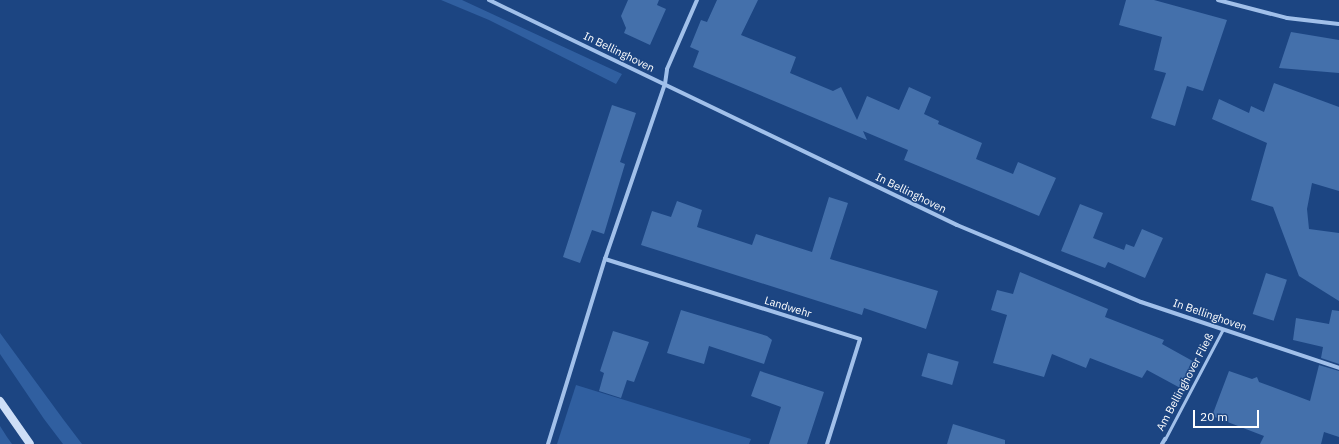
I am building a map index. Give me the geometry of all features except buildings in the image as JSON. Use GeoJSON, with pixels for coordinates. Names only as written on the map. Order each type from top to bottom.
{"type":"FeatureCollection","features":[{"type":"Feature","properties":{"kind":"main road"},"geometry":{"type":"LineString","coordinates":[[0,401],[30,444]]}},
{"type":"Feature","properties":{"kind":"street","name":"In Bellinghoven"},"geometry":{"type":"LineString","coordinates":[[489,0],[957,225],[1141,302],[1339,368]]}},
{"type":"Feature","properties":{"kind":"street"},"geometry":{"type":"LineString","coordinates":[[548,444],[605,259],[665,84],[667,69],[697,0]]}},
{"type":"Feature","properties":{"kind":"street"},"geometry":{"type":"LineString","coordinates":[[1218,0],[1286,18],[1339,24]]}},
{"type":"Feature","properties":{"kind":"street","name":"Landwehr"},"geometry":{"type":"LineString","coordinates":[[605,259],[860,339],[827,444]]}},
{"type":"Feature","properties":{"kind":"street","name":"Am Bellinghover Fließ"},"geometry":{"type":"LineString","coordinates":[[1162,444],[1165,439]]}},
{"type":"Feature","properties":{"kind":"lane","name":"Am Bellinghover Fließ"},"geometry":{"type":"LineString","coordinates":[[1165,439],[1223,329]]}},
{"type":"Feature","properties":{"kind":"shaded area"},"geometry":{"type":"Polygon","coordinates":[[[441,0],[462,0],[622,74],[616,84],[489,20],[441,0]]]}},
{"type":"Feature","properties":{"kind":"shaded area"},"geometry":{"type":"Polygon","coordinates":[[[0,333],[82,444],[63,444],[44,419],[0,354],[0,333]]]}},
{"type":"Feature","properties":{"kind":"shaded area"},"geometry":{"type":"Polygon","coordinates":[[[576,385],[751,439],[749,444],[557,444],[576,385]]]}},
{"type":"Feature","properties":{"kind":"shaded area"},"geometry":{"type":"Polygon","coordinates":[[[0,426],[7,437],[12,444],[0,444],[0,426]]]}}]}
